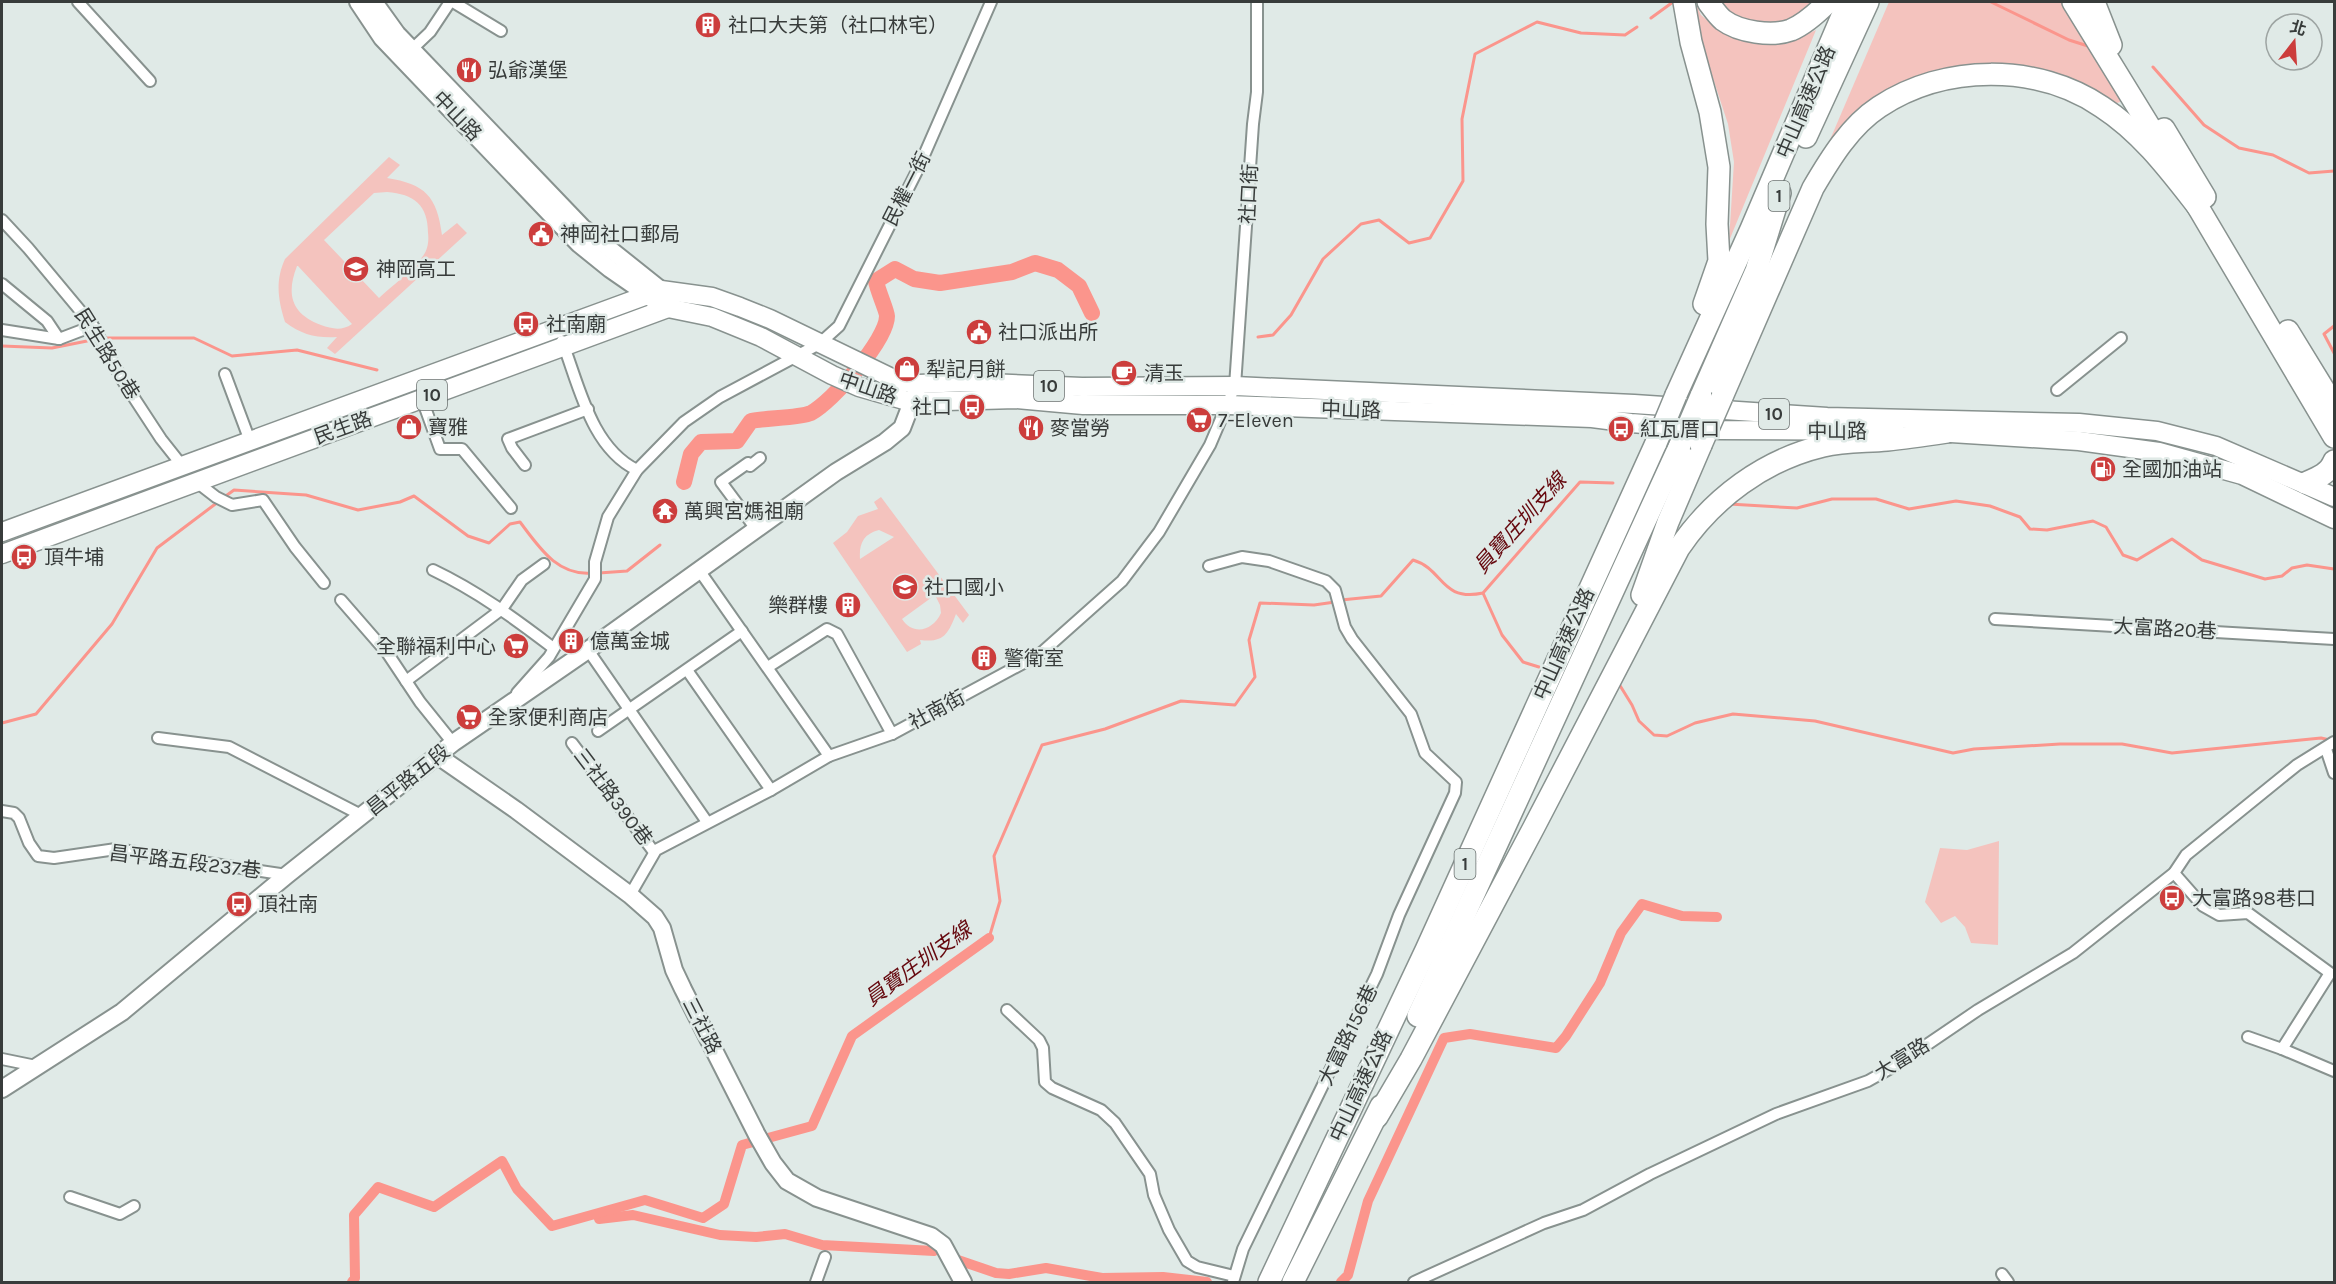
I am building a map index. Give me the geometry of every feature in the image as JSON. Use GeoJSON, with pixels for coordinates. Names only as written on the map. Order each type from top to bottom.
{"type":"FeatureCollection","features":[{"type":"Feature","properties":{"kind":"highway"},"geometry":{"type":"LineString","coordinates":[[1684,2],[1691,42],[1712,121],[1719,167],[1717,224],[1719,261],[1695,326],[1691,362]]}},
{"type":"Feature","properties":{"kind":"highway"},"geometry":{"type":"LineString","coordinates":[[1708,2],[1723,20],[1739,28],[1775,33],[1790,30],[1828,2]]}},
{"type":"Feature","properties":{"kind":"highway","name":"中山高速公路"},"geometry":{"type":"LineString","coordinates":[[1269,1282],[1426,950],[1656,443],[1752,229],[1848,2]]}},
{"type":"Feature","properties":{"kind":"highway","name":"中山高速公路"},"geometry":{"type":"LineString","coordinates":[[1293,1282],[1377,1117],[1399,1058],[1691,445],[1712,397],[1779,197],[1868,2]]}},
{"type":"Feature","properties":{"kind":"highway"},"geometry":{"type":"LineString","coordinates":[[2073,2],[2333,434],[2332,468],[2320,477],[2305,483]]}},
{"type":"Feature","properties":{"kind":"highway"},"geometry":{"type":"LineString","coordinates":[[2084,2],[2334,406]]}},
{"type":"Feature","properties":{"kind":"highway"},"geometry":{"type":"LineString","coordinates":[[2094,2],[2111,45]]}},
{"type":"Feature","properties":{"kind":"highway"},"geometry":{"type":"LineString","coordinates":[[1712,397],[1813,188],[1831,159],[1845,140],[1877,108],[1928,82],[2003,74],[2073,91],[2101,106],[2126,124],[2152,150],[2199,208]]}},
{"type":"Feature","properties":{"kind":"highway"},"geometry":{"type":"LineString","coordinates":[[1377,1117],[1411,1059],[1679,548],[1695,525],[1717,502],[1742,482],[1788,458],[1824,446],[1947,432]]}},
{"type":"Feature","properties":{"kind":"highway"},"geometry":{"type":"LineString","coordinates":[[1604,690],[1668,522],[1691,445]]}},
{"type":"Feature","properties":{"kind":"main road","name":"中山路"},"geometry":{"type":"LineString","coordinates":[[663,296],[712,297],[770,319],[898,381],[919,384],[966,382],[1082,387],[1235,386],[1634,405],[1827,417],[2079,423],[2157,431],[2216,446],[2334,497]]}},
{"type":"Feature","properties":{"kind":"main road","name":"中山路"},"geometry":{"type":"LineString","coordinates":[[663,296],[761,337],[845,381],[912,402],[1016,399],[1083,405],[1228,405],[1592,418],[1720,430],[1947,432],[2079,441],[2159,452],[2242,475],[2334,519]]}},
{"type":"Feature","properties":{"kind":"main road","name":"民生路"},"geometry":{"type":"LineString","coordinates":[[2,554],[422,399],[663,296]]}},
{"type":"Feature","properties":{"kind":"main road","name":"民生路"},"geometry":{"type":"LineString","coordinates":[[2,532],[250,441],[561,338]]}},
{"type":"Feature","properties":{"kind":"street"},"geometry":{"type":"LineString","coordinates":[[78,2],[150,81]]}},
{"type":"Feature","properties":{"kind":"street","name":"中山路"},"geometry":{"type":"LineString","coordinates":[[358,2],[382,38],[408,54]]}},
{"type":"Feature","properties":{"kind":"street","name":"中山路"},"geometry":{"type":"LineString","coordinates":[[374,2],[408,54],[579,244],[610,269],[663,296]]}},
{"type":"Feature","properties":{"kind":"street"},"geometry":{"type":"LineString","coordinates":[[408,54],[430,32],[452,2],[501,31]]}},
{"type":"Feature","properties":{"kind":"street","name":"民權一街"},"geometry":{"type":"LineString","coordinates":[[505,707],[549,657],[552,648],[595,579],[595,562],[608,517],[637,470],[693,416],[720,397],[819,344],[838,326],[918,169],[991,2]]}},
{"type":"Feature","properties":{"kind":"street","name":"社口街"},"geometry":{"type":"LineString","coordinates":[[1235,386],[1257,92],[1257,2]]}},
{"type":"Feature","properties":{"kind":"street","name":"民生路50巷"},"geometry":{"type":"LineString","coordinates":[[2,220],[93,326],[123,381],[161,439],[182,466],[197,482],[227,503],[232,505],[263,500],[324,583]]}},
{"type":"Feature","properties":{"kind":"street"},"geometry":{"type":"LineString","coordinates":[[2,285],[47,321],[59,339]]}},
{"type":"Feature","properties":{"kind":"street"},"geometry":{"type":"LineString","coordinates":[[2,330],[59,339],[93,326]]}},
{"type":"Feature","properties":{"kind":"street"},"geometry":{"type":"LineString","coordinates":[[561,338],[588,409],[607,446],[628,466],[637,470]]}},
{"type":"Feature","properties":{"kind":"street"},"geometry":{"type":"LineString","coordinates":[[2057,390],[2121,338]]}},
{"type":"Feature","properties":{"kind":"street"},"geometry":{"type":"LineString","coordinates":[[225,374],[250,441]]}},
{"type":"Feature","properties":{"kind":"street","name":"昌平路五段"},"geometry":{"type":"LineString","coordinates":[[2,1089],[122,1012],[287,875],[453,743],[588,650],[836,472],[894,435],[907,420],[919,384]]}},
{"type":"Feature","properties":{"kind":"street","name":"社南街"},"geometry":{"type":"LineString","coordinates":[[654,852],[771,790],[829,756],[892,734],[1040,654],[1122,581],[1159,532],[1210,446],[1235,386]]}},
{"type":"Feature","properties":{"kind":"street"},"geometry":{"type":"LineString","coordinates":[[422,399],[440,449],[462,449],[511,508]]}},
{"type":"Feature","properties":{"kind":"street"},"geometry":{"type":"LineString","coordinates":[[525,465],[508,439],[588,409]]}},
{"type":"Feature","properties":{"kind":"street"},"geometry":{"type":"LineString","coordinates":[[756,529],[721,482],[748,463],[750,466],[760,458]]}},
{"type":"Feature","properties":{"kind":"street","name":"大富路156巷"},"geometry":{"type":"LineString","coordinates":[[1006,1010],[1039,1040],[1043,1048],[1045,1082],[1052,1088],[1101,1110],[1115,1123],[1150,1173],[1154,1195],[1169,1230],[1187,1261],[1197,1267],[1233,1279],[1243,1249],[1377,974],[1399,915],[1455,793],[1456,782],[1425,753],[1411,714],[1352,639],[1345,627],[1335,590],[1326,581],[1269,561],[1242,557],[1209,566]]}},
{"type":"Feature","properties":{"kind":"street"},"geometry":{"type":"LineString","coordinates":[[406,681],[502,609],[522,580],[544,564]]}},
{"type":"Feature","properties":{"kind":"street"},"geometry":{"type":"LineString","coordinates":[[433,570],[467,586],[502,609],[552,648]]}},
{"type":"Feature","properties":{"kind":"street"},"geometry":{"type":"LineString","coordinates":[[699,570],[829,756]]}},
{"type":"Feature","properties":{"kind":"street"},"geometry":{"type":"LineString","coordinates":[[341,600],[388,654],[420,702],[453,743]]}},
{"type":"Feature","properties":{"kind":"street","name":"大富路20巷"},"geometry":{"type":"LineString","coordinates":[[1995,619],[2334,639]]}},
{"type":"Feature","properties":{"kind":"street"},"geometry":{"type":"LineString","coordinates":[[768,667],[827,628],[837,634],[892,734]]}},
{"type":"Feature","properties":{"kind":"street"},"geometry":{"type":"LineString","coordinates":[[598,731],[742,631]]}},
{"type":"Feature","properties":{"kind":"street"},"geometry":{"type":"LineString","coordinates":[[588,650],[707,822]]}},
{"type":"Feature","properties":{"kind":"street"},"geometry":{"type":"LineString","coordinates":[[687,670],[771,790]]}},
{"type":"Feature","properties":{"kind":"street"},"geometry":{"type":"LineString","coordinates":[[158,738],[228,747],[363,816]]}},
{"type":"Feature","properties":{"kind":"street","name":"三社路390巷"},"geometry":{"type":"LineString","coordinates":[[572,743],[654,852]]}},
{"type":"Feature","properties":{"kind":"street"},"geometry":{"type":"LineString","coordinates":[[2330,745],[2334,773]]}},
{"type":"Feature","properties":{"kind":"street","name":"大富路"},"geometry":{"type":"LineString","coordinates":[[1413,1282],[1544,1223],[1583,1210],[1650,1174],[1776,1114],[1868,1081],[1900,1063],[1978,1010],[2073,953],[2174,873],[2186,855],[2296,765],[2330,745]]}},
{"type":"Feature","properties":{"kind":"street","name":"三社路"},"geometry":{"type":"LineString","coordinates":[[438,756],[516,810],[654,916],[662,928],[674,970],[683,990],[757,1135],[773,1163],[787,1181],[817,1198],[931,1236],[943,1245],[963,1282]]}},
{"type":"Feature","properties":{"kind":"street","name":"昌平路五段237巷"},"geometry":{"type":"LineString","coordinates":[[2,811],[14,813],[38,856],[54,858],[116,849],[287,875]]}},
{"type":"Feature","properties":{"kind":"street"},"geometry":{"type":"LineString","coordinates":[[630,896],[654,852]]}},
{"type":"Feature","properties":{"kind":"street"},"geometry":{"type":"LineString","coordinates":[[2174,873],[2203,906],[2219,915],[2248,913],[2330,973],[2282,1049]]}},
{"type":"Feature","properties":{"kind":"street"},"geometry":{"type":"LineString","coordinates":[[2248,1037],[2334,1071]]}},
{"type":"Feature","properties":{"kind":"street"},"geometry":{"type":"LineString","coordinates":[[2,1059],[36,1066]]}},
{"type":"Feature","properties":{"kind":"street"},"geometry":{"type":"LineString","coordinates":[[70,1197],[120,1214],[134,1206]]}},
{"type":"Feature","properties":{"kind":"street"},"geometry":{"type":"LineString","coordinates":[[816,1282],[825,1257]]}},
{"type":"Feature","properties":{"kind":"shaded area"},"geometry":{"type":"Polygon","coordinates":[[[1688,2],[1695,2],[1701,15],[1720,31],[1754,44],[1786,44],[1816,30],[1729,241],[1734,162],[1728,124],[1688,2]]]}},
{"type":"Feature","properties":{"kind":"shaded area"},"geometry":{"type":"Polygon","coordinates":[[[1717,2],[1820,2],[1813,9],[1786,20],[1754,24],[1735,17],[1717,2]]]}},
{"type":"Feature","properties":{"kind":"shaded area"},"geometry":{"type":"Polygon","coordinates":[[[1889,2],[2066,2],[2122,96],[2120,102],[2114,104],[2085,87],[1921,79],[1820,163],[1889,2]]]}},
{"type":"Feature","properties":{"kind":"shaded area"},"geometry":{"type":"Polygon","coordinates":[[[389,157],[400,165],[387,178],[411,184],[427,194],[437,210],[442,235],[457,223],[467,233],[335,354],[327,348],[337,337],[310,335],[285,322],[279,290],[280,275],[285,259],[389,157]],[[387,192],[374,193],[324,240],[379,298],[419,261],[426,251],[428,242],[425,215],[418,203],[405,195],[387,192]],[[298,266],[292,294],[297,309],[321,325],[344,328],[352,324],[298,266]]]}},
{"type":"Feature","properties":{"kind":"shaded area"},"geometry":{"type":"Polygon","coordinates":[[[881,497],[969,615],[963,623],[956,614],[944,636],[935,640],[920,640],[921,644],[907,652],[833,543],[847,532],[858,516],[878,509],[874,502],[881,497]],[[879,530],[869,534],[863,540],[860,559],[894,537],[879,530]],[[935,595],[902,619],[912,628],[917,629],[933,624],[941,613],[935,595]]]}},
{"type":"Feature","properties":{"kind":"shaded area"},"geometry":{"type":"Polygon","coordinates":[[[1999,841],[1998,945],[1971,943],[1965,927],[1955,916],[1941,923],[1925,902],[1940,848],[1967,850],[1999,841]]]}},
{"type":"Feature","properties":{"kind":"waterway"},"geometry":{"type":"LineString","coordinates":[[1651,18],[1673,2]]}},
{"type":"Feature","properties":{"kind":"waterway"},"geometry":{"type":"LineString","coordinates":[[1991,2],[2069,40],[2091,47]]}},
{"type":"Feature","properties":{"kind":"waterway"},"geometry":{"type":"LineString","coordinates":[[1258,337],[1273,335],[1291,315],[1323,259],[1361,224],[1379,220],[1409,243],[1430,238],[1463,181],[1462,119],[1475,54],[1537,22],[1581,33],[1625,35],[1637,27]]}},
{"type":"Feature","properties":{"kind":"waterway"},"geometry":{"type":"LineString","coordinates":[[2153,67],[2204,125],[2239,148],[2273,155],[2309,173],[2334,171]]}},
{"type":"Feature","properties":{"kind":"waterway"},"geometry":{"type":"LineString","coordinates":[[684,482],[691,454],[701,442],[737,441],[751,421],[806,415],[832,397],[857,369],[885,327],[887,313],[876,281],[895,269],[914,279],[940,283],[1012,272],[1035,263],[1058,270],[1079,286],[1092,313]]}},
{"type":"Feature","properties":{"kind":"waterway"},"geometry":{"type":"LineString","coordinates":[[2334,326],[2324,334],[2334,353]]}},
{"type":"Feature","properties":{"kind":"waterway"},"geometry":{"type":"LineString","coordinates":[[104,338],[194,338],[232,356],[297,350],[377,370]]}},
{"type":"Feature","properties":{"kind":"waterway"},"geometry":{"type":"LineString","coordinates":[[2,346],[52,348],[97,339]]}},
{"type":"Feature","properties":{"kind":"waterway","name":"員寶庄圳支線"},"geometry":{"type":"LineString","coordinates":[[1341,600],[1381,596],[1413,560],[1423,564],[1450,589],[1458,593],[1469,595],[1483,593],[1580,482],[1613,483]]}},
{"type":"Feature","properties":{"kind":"waterway"},"geometry":{"type":"LineString","coordinates":[[223,498],[234,490],[306,495],[358,510],[400,502],[414,496],[468,536],[489,543],[510,524],[520,522],[542,550],[559,565],[580,573],[592,573]]}},
{"type":"Feature","properties":{"kind":"waterway"},"geometry":{"type":"LineString","coordinates":[[1729,504],[1797,508],[1832,499],[1876,499],[1909,509],[1956,501],[1990,506],[2020,517],[2030,529],[2047,530],[2093,521],[2106,527],[2123,555],[2137,560],[2172,539],[2202,560],[2265,579],[2282,576],[2292,568],[2307,565],[2334,569]]}},
{"type":"Feature","properties":{"kind":"waterway"},"geometry":{"type":"LineString","coordinates":[[2,723],[36,714],[112,624],[157,548],[218,502]]}},
{"type":"Feature","properties":{"kind":"waterway"},"geometry":{"type":"LineString","coordinates":[[599,573],[627,571],[660,545]]}},
{"type":"Feature","properties":{"kind":"waterway"},"geometry":{"type":"LineString","coordinates":[[1483,593],[1502,635],[1523,662],[1539,667]]}},
{"type":"Feature","properties":{"kind":"waterway","name":"員寶庄圳支線"},"geometry":{"type":"LineString","coordinates":[[989,938],[1000,901],[994,856],[1042,745],[1105,729],[1181,701],[1235,705],[1255,677],[1249,640],[1260,603],[1314,605],[1335,602]]}},
{"type":"Feature","properties":{"kind":"waterway"},"geometry":{"type":"LineString","coordinates":[[1619,684],[1639,721],[1654,735],[1667,736],[1695,723],[1733,714],[1815,721],[1953,753],[1974,749],[2060,744],[2122,744],[2172,753],[2321,738],[2330,740]]}},
{"type":"Feature","properties":{"kind":"waterway"},"geometry":{"type":"LineString","coordinates":[[1341,1282],[1348,1275],[1368,1201],[1444,1038],[1470,1034],[1556,1048],[1600,983],[1621,933],[1642,904],[1682,916],[1717,917]]}},
{"type":"Feature","properties":{"kind":"waterway","name":"員寶庄圳支線"},"geometry":{"type":"LineString","coordinates":[[352,1282],[355,1278],[354,1215],[378,1187],[434,1207],[502,1161],[517,1189],[552,1226],[645,1200],[703,1218],[724,1204],[742,1145],[812,1126],[852,1036],[989,938]]}},
{"type":"Feature","properties":{"kind":"waterway"},"geometry":{"type":"LineString","coordinates":[[599,1219],[633,1215],[720,1235],[756,1237],[785,1234],[822,1245],[934,1251]]}},
{"type":"Feature","properties":{"kind":"waterway"},"geometry":{"type":"LineString","coordinates":[[958,1260],[996,1273],[1009,1274],[1046,1268],[1102,1278],[1163,1277],[1207,1282]]}},
{"type":"Feature","properties":{"kind":"place","name":"社口大夫第（社口林宅）"},"geometry":{"type":"Point","coordinates":[708,25]}},
{"type":"Feature","properties":{"kind":"place","name":"弘爺漢堡"},"geometry":{"type":"Point","coordinates":[469,70]}},
{"type":"Feature","properties":{"kind":"place","name":"神岡社口郵局"},"geometry":{"type":"Point","coordinates":[541,234]}},
{"type":"Feature","properties":{"kind":"place","name":"神岡高工"},"geometry":{"type":"Point","coordinates":[356,269]}},
{"type":"Feature","properties":{"kind":"place","name":"社南廟"},"geometry":{"type":"Point","coordinates":[526,324]}},
{"type":"Feature","properties":{"kind":"place","name":"社口派出所"},"geometry":{"type":"Point","coordinates":[979,332]}},
{"type":"Feature","properties":{"kind":"place","name":"犁記月餅"},"geometry":{"type":"Point","coordinates":[907,369]}},
{"type":"Feature","properties":{"kind":"place","name":"清玉"},"geometry":{"type":"Point","coordinates":[1124,373]}},
{"type":"Feature","properties":{"kind":"place","name":"社口"},"geometry":{"type":"Point","coordinates":[972,407]}},
{"type":"Feature","properties":{"kind":"place","name":"7-Eleven"},"geometry":{"type":"Point","coordinates":[1199,420]}},
{"type":"Feature","properties":{"kind":"place","name":"寶雅"},"geometry":{"type":"Point","coordinates":[409,427]}},
{"type":"Feature","properties":{"kind":"place","name":"麥當勞"},"geometry":{"type":"Point","coordinates":[1031,428]}},
{"type":"Feature","properties":{"kind":"place","name":"紅瓦厝口"},"geometry":{"type":"Point","coordinates":[1621,429]}},
{"type":"Feature","properties":{"kind":"place","name":"全國加油站"},"geometry":{"type":"Point","coordinates":[2103,469]}},
{"type":"Feature","properties":{"kind":"place","name":"萬興宮媽祖廟"},"geometry":{"type":"Point","coordinates":[665,511]}},
{"type":"Feature","properties":{"kind":"place","name":"頂牛埔"},"geometry":{"type":"Point","coordinates":[24,557]}},
{"type":"Feature","properties":{"kind":"place","name":"社口國小"},"geometry":{"type":"Point","coordinates":[905,587]}},
{"type":"Feature","properties":{"kind":"place","name":"樂群樓"},"geometry":{"type":"Point","coordinates":[848,605]}},
{"type":"Feature","properties":{"kind":"place","name":"億萬金城"},"geometry":{"type":"Point","coordinates":[571,641]}},
{"type":"Feature","properties":{"kind":"place","name":"全聯福利中心"},"geometry":{"type":"Point","coordinates":[516,646]}},
{"type":"Feature","properties":{"kind":"place","name":"警衛室"},"geometry":{"type":"Point","coordinates":[984,658]}},
{"type":"Feature","properties":{"kind":"place","name":"全家便利商店"},"geometry":{"type":"Point","coordinates":[469,717]}},
{"type":"Feature","properties":{"kind":"place","name":"大富路98巷口"},"geometry":{"type":"Point","coordinates":[2172,898]}},
{"type":"Feature","properties":{"kind":"place","name":"頂社南"},"geometry":{"type":"Point","coordinates":[239,904]}}]}
